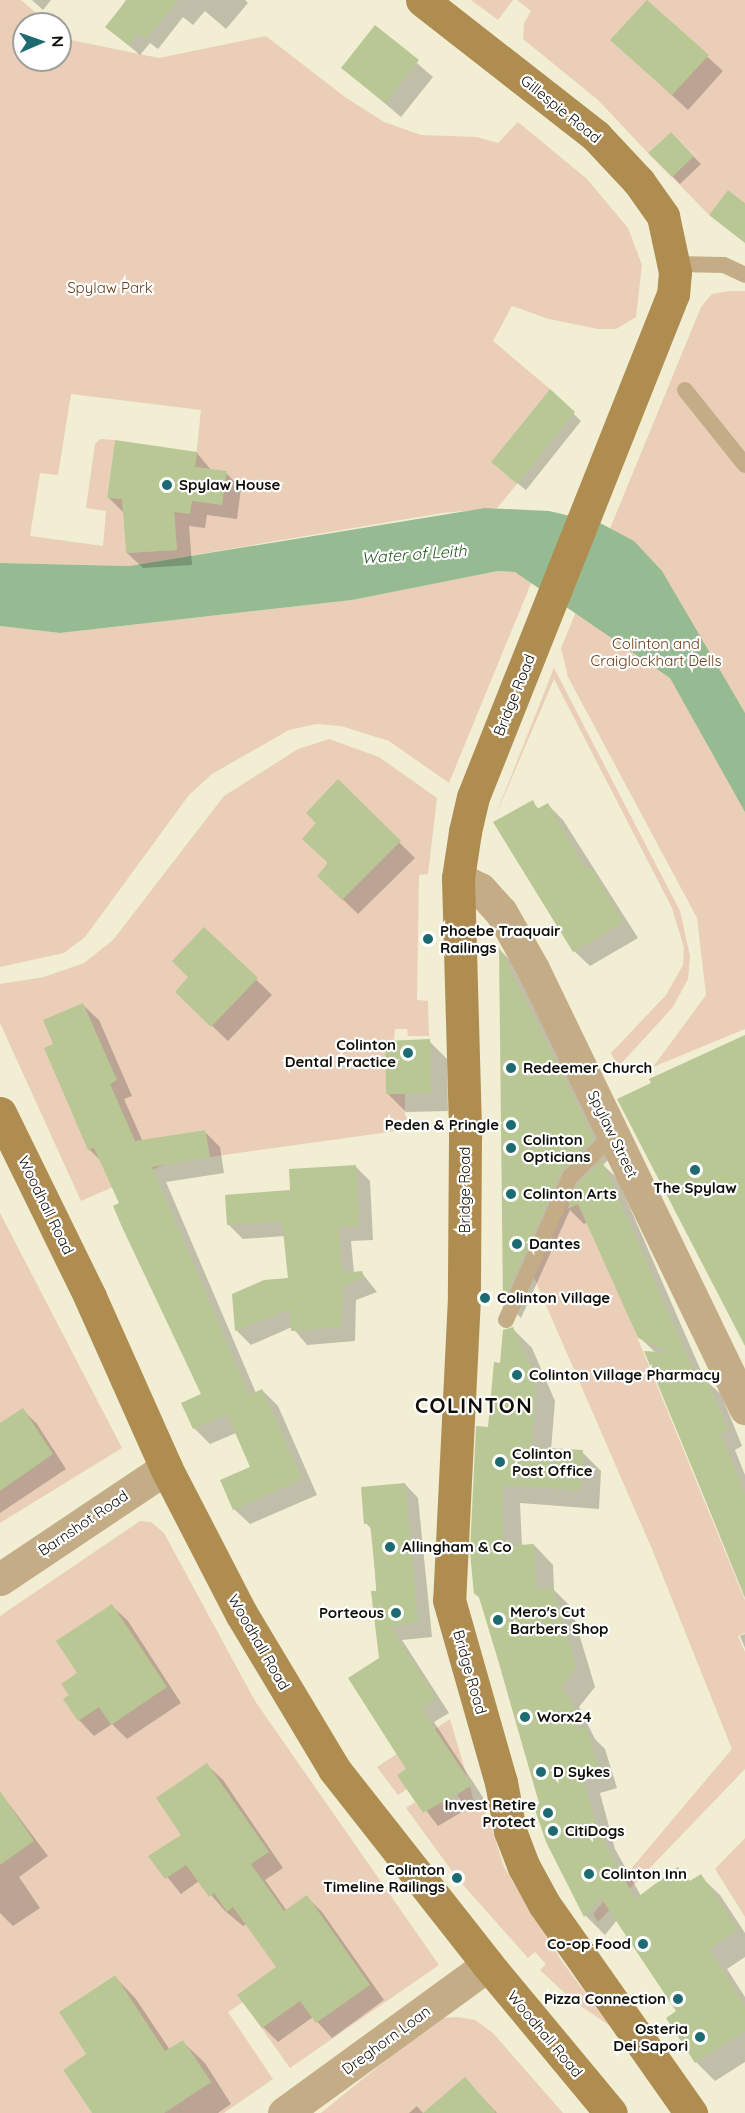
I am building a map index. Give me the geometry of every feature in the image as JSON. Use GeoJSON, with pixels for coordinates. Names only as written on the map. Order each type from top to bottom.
{"type":"FeatureCollection","features":[{"type":"Feature","properties":{"kind":"main road","name":"Gillespie Road"},"geometry":{"type":"LineString","coordinates":[[422,0],[596,136],[657,205],[672,254]]}},
{"type":"Feature","properties":{"kind":"main road","name":"Bridge Road"},"geometry":{"type":"LineString","coordinates":[[672,254],[673,294],[489,758],[469,814],[458,878],[465,1136],[464,1286],[449,1600],[501,1782],[510,1831],[524,1867],[544,1904],[691,2113]]}},
{"type":"Feature","properties":{"kind":"main road","name":"Woodhall Road"},"geometry":{"type":"LineString","coordinates":[[0,1113],[90,1297],[166,1468],[242,1616],[334,1769],[488,1965],[611,2113]]}},
{"type":"Feature","properties":{"kind":"street","name":"Spylaw Street"},"geometry":{"type":"LineString","coordinates":[[458,878],[480,889],[501,912],[533,969],[745,1408]]}},
{"type":"Feature","properties":{"kind":"street","name":"Barnshot Road"},"geometry":{"type":"LineString","coordinates":[[0,1579],[166,1468]]}},
{"type":"Feature","properties":{"kind":"street","name":"Dreghorn Loan"},"geometry":{"type":"LineString","coordinates":[[284,2113],[488,1965]]}},
{"type":"Feature","properties":{"kind":"lane"},"geometry":{"type":"LineString","coordinates":[[672,254],[724,265],[745,275]]}},
{"type":"Feature","properties":{"kind":"lane"},"geometry":{"type":"LineString","coordinates":[[685,390],[745,465]]}},
{"type":"Feature","properties":{"kind":"lane"},"geometry":{"type":"LineString","coordinates":[[506,1320],[570,1177],[613,1135]]}},
{"type":"Feature","properties":{"kind":"green space","name":"Spylaw Park"},"geometry":{"type":"Polygon","coordinates":[[[0,0],[21,0],[35,12],[12,12],[12,72],[72,72],[72,40],[159,58],[266,36],[345,97],[384,122],[421,135],[477,137],[498,143],[518,122],[587,179],[628,228],[642,265],[636,317],[616,329],[598,329],[549,319],[512,306],[493,341],[550,389],[491,462],[517,484],[497,508],[442,513],[129,566],[0,563],[0,0]],[[71,394],[58,475],[40,473],[30,536],[103,546],[106,511],[86,508],[95,444],[100,439],[115,440],[107,497],[122,499],[126,553],[177,550],[174,512],[226,471],[195,467],[201,410],[71,394]]]}},
{"type":"Feature","properties":{"kind":"green space"},"geometry":{"type":"Polygon","coordinates":[[[471,0],[513,0],[498,20],[471,0]]]}},
{"type":"Feature","properties":{"kind":"green space"},"geometry":{"type":"Polygon","coordinates":[[[517,0],[745,0],[745,203],[728,190],[709,215],[672,177],[694,155],[671,132],[648,153],[598,100],[523,39],[524,23],[531,11],[517,0]]]}},
{"type":"Feature","properties":{"kind":"green space","name":"Colinton and Craiglockhart Dells"},"geometry":{"type":"Polygon","coordinates":[[[745,291],[745,1029],[653,1067],[706,995],[697,918],[568,677],[561,648],[701,307],[712,294],[745,291]]]}},
{"type":"Feature","properties":{"kind":"green space"},"geometry":{"type":"Polygon","coordinates":[[[498,571],[515,572],[532,581],[449,783],[389,741],[341,726],[317,724],[289,730],[212,774],[189,795],[85,937],[64,953],[0,967],[0,626],[60,633],[352,600],[498,571]]]}},
{"type":"Feature","properties":{"kind":"green space"},"geometry":{"type":"Polygon","coordinates":[[[554,668],[680,911],[690,956],[688,979],[673,1007],[618,1067],[611,1053],[666,995],[683,965],[684,948],[672,908],[554,679],[493,822],[554,668]]]}},
{"type":"Feature","properties":{"kind":"green space"},"geometry":{"type":"Polygon","coordinates":[[[329,739],[379,757],[437,798],[428,874],[419,875],[417,1000],[428,1001],[429,1036],[408,1036],[407,1029],[395,1029],[394,1040],[385,1041],[386,1094],[405,1094],[405,1116],[418,1128],[210,1157],[205,1130],[162,1137],[166,1164],[81,1201],[0,1023],[0,984],[44,977],[84,963],[113,940],[224,796],[298,749],[329,739]]]}},
{"type":"Feature","properties":{"kind":"green space"},"geometry":{"type":"Polygon","coordinates":[[[565,1196],[571,1207],[578,1204],[626,1310],[745,1600],[745,1633],[738,1636],[745,1652],[745,1769],[598,1922],[593,1914],[732,1749],[652,1549],[532,1273],[565,1196]]]}},
{"type":"Feature","properties":{"kind":"green space"},"geometry":{"type":"Polygon","coordinates":[[[0,1213],[122,1448],[0,1523],[0,1213]]]}},
{"type":"Feature","properties":{"kind":"green space"},"geometry":{"type":"Polygon","coordinates":[[[140,1521],[151,1522],[164,1533],[255,1701],[439,1965],[290,2068],[243,2002],[228,2012],[273,2079],[224,2113],[164,2113],[211,2082],[183,2040],[142,2066],[114,1975],[59,2012],[86,2054],[63,2070],[92,2113],[0,2113],[0,1616],[140,1521]]]}},
{"type":"Feature","properties":{"kind":"green space"},"geometry":{"type":"Polygon","coordinates":[[[450,1719],[467,1777],[444,1744],[398,1775],[407,1789],[398,1795],[377,1767],[450,1719]]]}},
{"type":"Feature","properties":{"kind":"green space"},"geometry":{"type":"Polygon","coordinates":[[[470,1786],[475,1808],[484,1804],[504,1867],[561,1960],[610,2026],[572,2000],[540,1970],[546,1964],[535,1952],[528,1958],[457,1878],[406,1808],[415,1802],[423,1813],[441,1801],[447,1809],[461,1800],[457,1795],[470,1786]]]}},
{"type":"Feature","properties":{"kind":"green space"},"geometry":{"type":"Polygon","coordinates":[[[745,1838],[745,1917],[715,1869],[745,1838]]]}},
{"type":"Feature","properties":{"kind":"green space"},"geometry":{"type":"Polygon","coordinates":[[[457,2017],[475,2020],[493,2033],[563,2113],[321,2113],[429,2025],[442,2018],[457,2017]]]}},
{"type":"Feature","properties":{"kind":"water","name":"Water of Leith"},"geometry":{"type":"Polygon","coordinates":[[[485,508],[549,511],[600,523],[634,541],[662,571],[745,713],[745,812],[670,678],[515,572],[498,571],[352,600],[60,633],[0,626],[0,563],[129,566],[485,508]]]}},
{"type":"Feature","properties":{"kind":"building"},"geometry":{"type":"Polygon","coordinates":[[[127,0],[178,0],[146,39],[138,33],[128,45],[105,27],[127,0]]]}},
{"type":"Feature","properties":{"kind":"building"},"geometry":{"type":"Polygon","coordinates":[[[647,0],[709,55],[672,95],[610,40],[647,0]]]}},
{"type":"Feature","properties":{"kind":"building"},"geometry":{"type":"Polygon","coordinates":[[[375,25],[419,60],[385,103],[341,68],[375,25]]]}},
{"type":"Feature","properties":{"kind":"building"},"geometry":{"type":"Polygon","coordinates":[[[671,132],[694,156],[672,177],[648,153],[671,132]]]}},
{"type":"Feature","properties":{"kind":"building"},"geometry":{"type":"Polygon","coordinates":[[[728,190],[745,203],[745,243],[709,215],[728,190]]]}},
{"type":"Feature","properties":{"kind":"building"},"geometry":{"type":"Polygon","coordinates":[[[550,389],[575,412],[517,484],[491,462],[550,389]]]}},
{"type":"Feature","properties":{"kind":"building","name":"Spylaw House"},"geometry":{"type":"Polygon","coordinates":[[[115,440],[197,452],[195,467],[227,471],[222,505],[192,501],[190,514],[174,512],[177,550],[126,553],[122,499],[107,498],[115,440]]]}},
{"type":"Feature","properties":{"kind":"building"},"geometry":{"type":"Polygon","coordinates":[[[338,779],[401,841],[342,900],[317,876],[328,863],[302,839],[316,823],[306,813],[338,779]]]}},
{"type":"Feature","properties":{"kind":"building"},"geometry":{"type":"Polygon","coordinates":[[[533,800],[537,809],[548,803],[585,869],[590,866],[623,922],[573,952],[493,822],[533,800]]]}},
{"type":"Feature","properties":{"kind":"building"},"geometry":{"type":"Polygon","coordinates":[[[204,927],[258,978],[211,1027],[175,992],[188,977],[172,961],[204,927]]]}},
{"type":"Feature","properties":{"kind":"building"},"geometry":{"type":"Polygon","coordinates":[[[499,947],[594,1139],[561,1172],[503,1302],[499,947]]]}},
{"type":"Feature","properties":{"kind":"building"},"geometry":{"type":"Polygon","coordinates":[[[83,1003],[117,1080],[110,1084],[135,1141],[205,1130],[210,1157],[152,1167],[249,1395],[262,1389],[302,1479],[233,1510],[220,1480],[250,1467],[227,1414],[193,1429],[181,1403],[201,1394],[122,1227],[113,1206],[119,1203],[94,1148],[88,1150],[44,1048],[53,1044],[43,1020],[83,1003]]]}},
{"type":"Feature","properties":{"kind":"building"},"geometry":{"type":"Polygon","coordinates":[[[745,1035],[745,1346],[617,1099],[651,1083],[649,1079],[745,1035]]]}},
{"type":"Feature","properties":{"kind":"building","name":"Colinton Dental Practice"},"geometry":{"type":"Polygon","coordinates":[[[430,1039],[431,1093],[386,1094],[385,1041],[430,1039]]]}},
{"type":"Feature","properties":{"kind":"building"},"geometry":{"type":"Polygon","coordinates":[[[602,1161],[698,1381],[706,1377],[728,1431],[720,1434],[745,1494],[745,1596],[644,1351],[672,1353],[638,1338],[578,1204],[567,1209],[579,1183],[602,1161]]]}},
{"type":"Feature","properties":{"kind":"building"},"geometry":{"type":"Polygon","coordinates":[[[356,1165],[359,1226],[338,1227],[342,1273],[362,1271],[364,1277],[343,1286],[341,1327],[291,1331],[290,1309],[235,1331],[232,1294],[264,1280],[288,1278],[282,1221],[227,1225],[225,1195],[290,1190],[289,1169],[356,1165]]]}},
{"type":"Feature","properties":{"kind":"building"},"geometry":{"type":"Polygon","coordinates":[[[513,1327],[537,1381],[531,1447],[583,1450],[580,1490],[502,1485],[504,1546],[534,1544],[537,1590],[552,1586],[576,1667],[561,1687],[573,1705],[579,1730],[586,1728],[599,1769],[582,1774],[597,1828],[635,1899],[678,1867],[688,1882],[701,1874],[738,1930],[709,1949],[745,2006],[745,2031],[695,2063],[666,2018],[676,2011],[601,1898],[584,1917],[546,1842],[533,1804],[539,1803],[498,1660],[478,1594],[474,1594],[470,1552],[476,1426],[488,1427],[494,1362],[500,1363],[503,1330],[513,1327]]]}},
{"type":"Feature","properties":{"kind":"building"},"geometry":{"type":"Polygon","coordinates":[[[23,1408],[53,1454],[0,1491],[0,1423],[23,1408]]]}},
{"type":"Feature","properties":{"kind":"building"},"geometry":{"type":"Polygon","coordinates":[[[405,1483],[418,1623],[390,1626],[436,1698],[421,1708],[472,1785],[423,1813],[397,1775],[406,1769],[348,1678],[379,1658],[371,1591],[377,1591],[370,1523],[364,1524],[361,1487],[405,1483]]]}},
{"type":"Feature","properties":{"kind":"building"},"geometry":{"type":"Polygon","coordinates":[[[112,1604],[167,1687],[111,1725],[99,1707],[78,1721],[63,1699],[69,1695],[61,1684],[77,1673],[56,1641],[112,1604]]]}},
{"type":"Feature","properties":{"kind":"building"},"geometry":{"type":"Polygon","coordinates":[[[207,1763],[269,1852],[251,1864],[284,1911],[307,1895],[370,1985],[316,2023],[300,2001],[262,2028],[237,1995],[276,1967],[233,1907],[227,1912],[214,1893],[209,1897],[186,1865],[165,1879],[148,1856],[181,1835],[156,1798],[207,1763]]]}},
{"type":"Feature","properties":{"kind":"building"},"geometry":{"type":"Polygon","coordinates":[[[0,1791],[34,1841],[0,1865],[0,1791]]]}},
{"type":"Feature","properties":{"kind":"building"},"geometry":{"type":"Polygon","coordinates":[[[115,1975],[165,2051],[183,2040],[211,2082],[164,2113],[92,2113],[63,2070],[86,2054],[59,2012],[115,1975]]]}},
{"type":"Feature","properties":{"kind":"building"},"geometry":{"type":"Polygon","coordinates":[[[465,2077],[496,2113],[423,2113],[465,2077]]]}},
{"type":"Feature","properties":{"kind":"place","name":"Spylaw House"},"geometry":{"type":"Point","coordinates":[167,485]}},
{"type":"Feature","properties":{"kind":"place","name":"Phoebe Traquair Railings"},"geometry":{"type":"Point","coordinates":[428,939]}},
{"type":"Feature","properties":{"kind":"place","name":"Colinton Dental Practice"},"geometry":{"type":"Point","coordinates":[408,1053]}},
{"type":"Feature","properties":{"kind":"place","name":"Redeemer Church"},"geometry":{"type":"Point","coordinates":[511,1068]}},
{"type":"Feature","properties":{"kind":"place","name":"Peden & Pringle"},"geometry":{"type":"Point","coordinates":[511,1125]}},
{"type":"Feature","properties":{"kind":"place","name":"Colinton Opticians"},"geometry":{"type":"Point","coordinates":[511,1148]}},
{"type":"Feature","properties":{"kind":"place","name":"The Spylaw"},"geometry":{"type":"Point","coordinates":[695,1170]}},
{"type":"Feature","properties":{"kind":"place","name":"Colinton Arts"},"geometry":{"type":"Point","coordinates":[511,1194]}},
{"type":"Feature","properties":{"kind":"place","name":"Dantes"},"geometry":{"type":"Point","coordinates":[517,1244]}},
{"type":"Feature","properties":{"kind":"place","name":"Colinton Village"},"geometry":{"type":"Point","coordinates":[485,1298]}},
{"type":"Feature","properties":{"kind":"place","name":"Colinton Village Pharmacy"},"geometry":{"type":"Point","coordinates":[517,1375]}},
{"type":"Feature","properties":{"kind":"place","name":"Colinton Post Office"},"geometry":{"type":"Point","coordinates":[500,1462]}},
{"type":"Feature","properties":{"kind":"place","name":"Allingham & Co"},"geometry":{"type":"Point","coordinates":[390,1547]}},
{"type":"Feature","properties":{"kind":"place","name":"Porteous"},"geometry":{"type":"Point","coordinates":[396,1613]}},
{"type":"Feature","properties":{"kind":"place","name":"Mero's Cut Barbers Shop"},"geometry":{"type":"Point","coordinates":[498,1620]}},
{"type":"Feature","properties":{"kind":"place","name":"Worx24"},"geometry":{"type":"Point","coordinates":[525,1717]}},
{"type":"Feature","properties":{"kind":"place","name":"D Sykes"},"geometry":{"type":"Point","coordinates":[541,1772]}},
{"type":"Feature","properties":{"kind":"place","name":"Invest Retire Protect"},"geometry":{"type":"Point","coordinates":[548,1813]}},
{"type":"Feature","properties":{"kind":"place","name":"CitiDogs"},"geometry":{"type":"Point","coordinates":[553,1831]}},
{"type":"Feature","properties":{"kind":"place","name":"Colinton Inn"},"geometry":{"type":"Point","coordinates":[589,1874]}},
{"type":"Feature","properties":{"kind":"place","name":"Colinton Timeline Railings"},"geometry":{"type":"Point","coordinates":[457,1878]}},
{"type":"Feature","properties":{"kind":"place","name":"Co-op Food"},"geometry":{"type":"Point","coordinates":[643,1944]}},
{"type":"Feature","properties":{"kind":"place","name":"Pizza Connection"},"geometry":{"type":"Point","coordinates":[678,1999]}},
{"type":"Feature","properties":{"kind":"place","name":"Osteria Dei Sapori"},"geometry":{"type":"Point","coordinates":[700,2037]}},
{"type":"Feature","properties":{"kind":"district","name":"COLINTON"},"geometry":{"type":"Point","coordinates":[474,1405]}}]}
